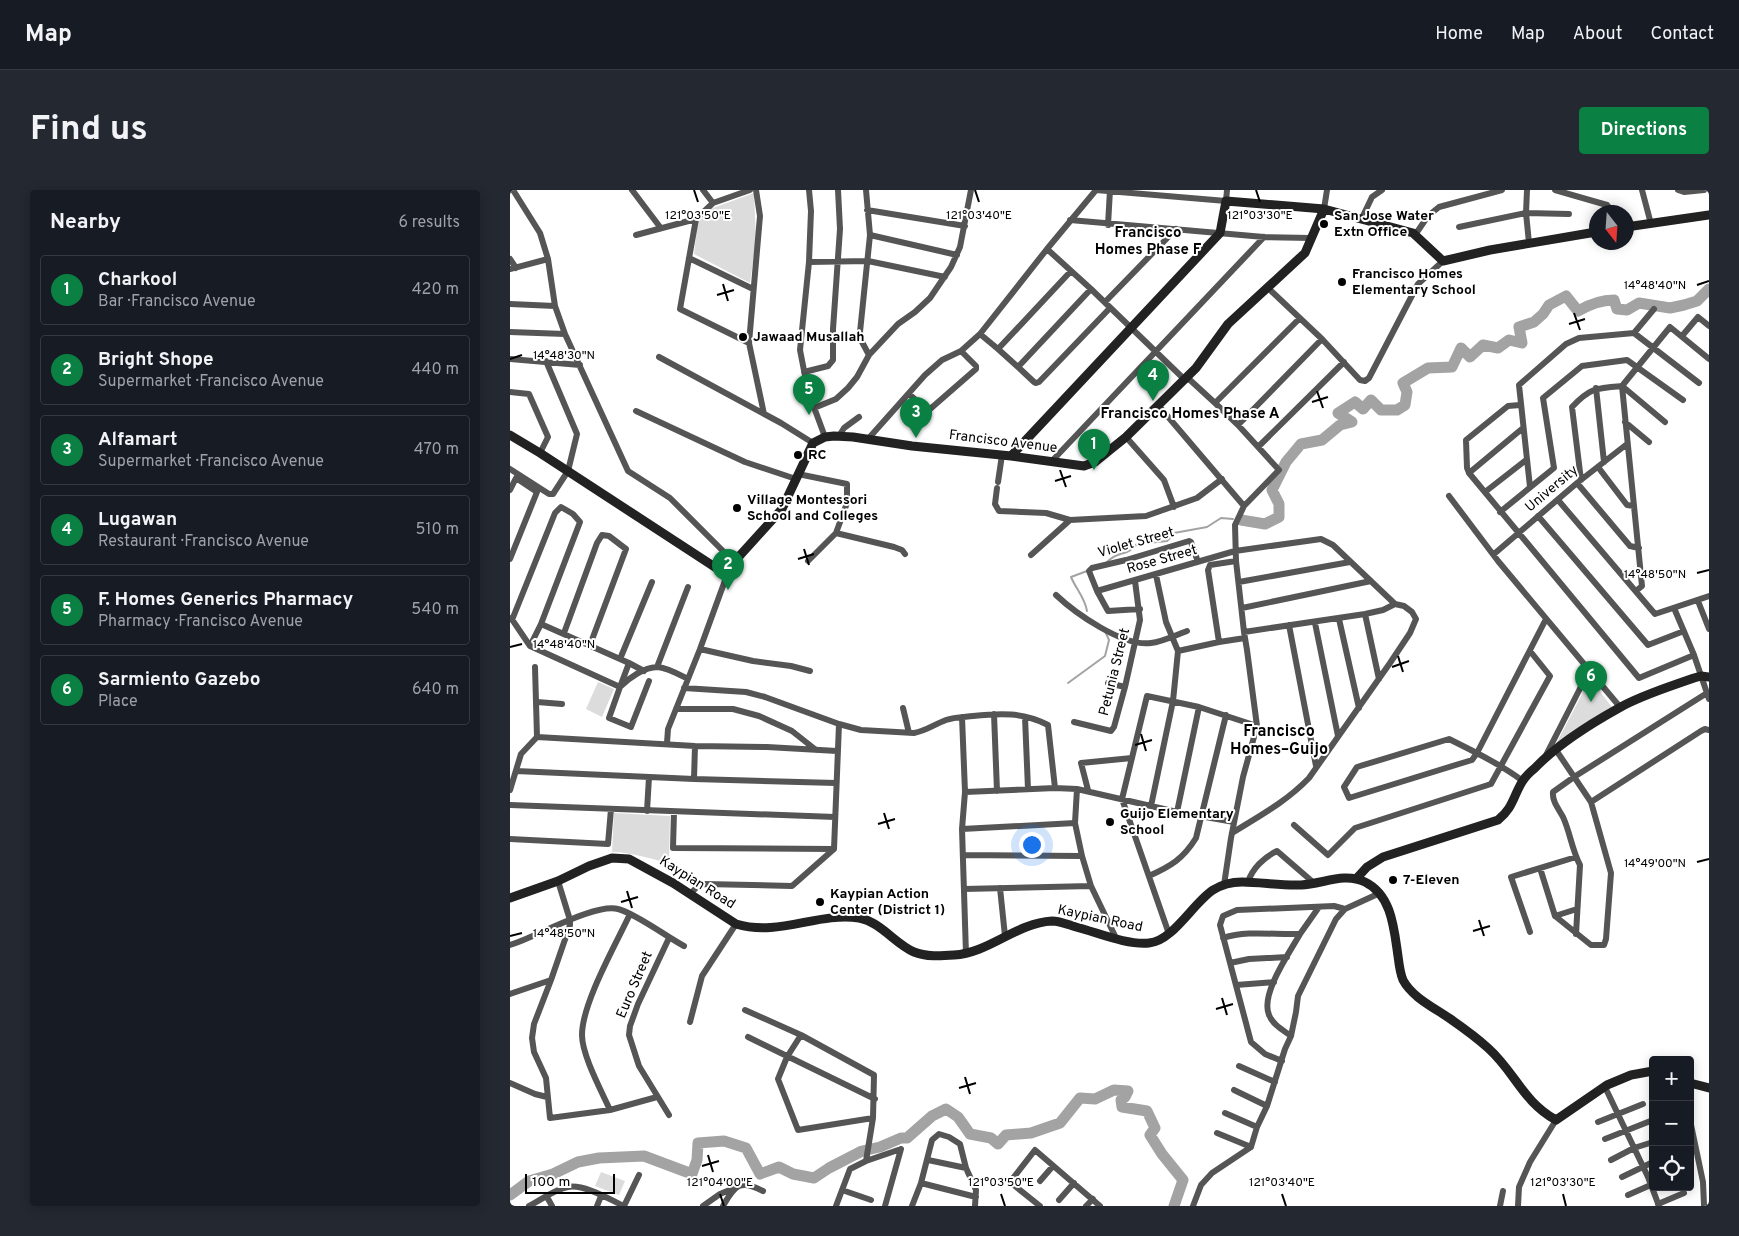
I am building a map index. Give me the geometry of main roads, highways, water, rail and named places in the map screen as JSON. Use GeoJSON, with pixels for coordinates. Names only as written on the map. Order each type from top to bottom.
{"type":"FeatureCollection","features":[{"type":"Feature","properties":{"kind":"waterway"},"geometry":{"type":"LineString","coordinates":[[1241,520],[1265,524],[1279,517],[1279,504],[1272,490],[1286,462],[1301,444],[1322,440],[1340,425],[1352,422],[1338,413],[1355,402],[1363,409],[1371,400],[1381,410],[1397,410],[1405,405],[1407,392],[1403,383],[1428,368],[1452,367],[1461,348],[1470,357],[1483,345],[1498,348],[1509,340],[1522,343],[1519,327],[1534,322],[1549,305],[1566,296],[1578,311],[1596,303],[1614,300],[1617,309],[1627,310],[1639,303],[1670,308],[1697,301],[1709,289]]}},
{"type":"Feature","properties":{"kind":"waterway"},"geometry":{"type":"LineString","coordinates":[[1107,562],[1111,558],[1129,551],[1137,544],[1167,541],[1174,533],[1207,527],[1221,518],[1233,519]]}},
{"type":"Feature","properties":{"kind":"waterway"},"geometry":{"type":"LineString","coordinates":[[1087,571],[1071,577],[1087,611]]}},
{"type":"Feature","properties":{"kind":"waterway"},"geometry":{"type":"LineString","coordinates":[[1068,683],[1105,656],[1109,640],[1105,631]]}},
{"type":"Feature","properties":{"kind":"waterway"},"geometry":{"type":"LineString","coordinates":[[510,1195],[529,1181],[553,1174],[578,1162],[599,1158],[644,1156],[692,1174],[697,1160],[698,1143],[724,1141],[746,1148],[760,1174],[779,1167],[793,1174],[814,1178],[862,1151],[880,1147],[901,1138],[907,1138],[932,1116],[946,1109],[958,1117],[970,1134],[991,1138],[998,1144],[1006,1135],[1031,1133],[1060,1123],[1080,1098],[1095,1099],[1114,1090],[1128,1091],[1121,1100],[1122,1107],[1147,1111],[1155,1128],[1150,1135],[1162,1154],[1183,1180],[1174,1206]]}},
{"type":"Feature","properties":{"kind":"place","name":"San Jose Water Extn Office"},"geometry":{"type":"Point","coordinates":[1324,224]}},
{"type":"Feature","properties":{"kind":"place","name":"Francisco Homes Elementary School"},"geometry":{"type":"Point","coordinates":[1342,282]}},
{"type":"Feature","properties":{"kind":"place","name":"Jawaad Musallah"},"geometry":{"type":"Point","coordinates":[743,337]}},
{"type":"Feature","properties":{"kind":"place","name":"Lugawan"},"geometry":{"type":"Point","coordinates":[1153,401]}},
{"type":"Feature","properties":{"kind":"place","name":"F. Homes Generics Pharmacy"},"geometry":{"type":"Point","coordinates":[809,415]}},
{"type":"Feature","properties":{"kind":"place","name":"Alfamart"},"geometry":{"type":"Point","coordinates":[916,438]}},
{"type":"Feature","properties":{"kind":"place","name":"RC"},"geometry":{"type":"Point","coordinates":[798,455]}},
{"type":"Feature","properties":{"kind":"place","name":"Charkool"},"geometry":{"type":"Point","coordinates":[1094,470]}},
{"type":"Feature","properties":{"kind":"place","name":"Village Montessori School and Colleges"},"geometry":{"type":"Point","coordinates":[737,508]}},
{"type":"Feature","properties":{"kind":"place","name":"Bright Shope"},"geometry":{"type":"Point","coordinates":[728,590]}},
{"type":"Feature","properties":{"kind":"place","name":"Sarmiento Gazebo"},"geometry":{"type":"Point","coordinates":[1591,702]}},
{"type":"Feature","properties":{"kind":"place","name":"Guijo Elementary School"},"geometry":{"type":"Point","coordinates":[1110,822]}},
{"type":"Feature","properties":{"kind":"place","name":"7-Eleven"},"geometry":{"type":"Point","coordinates":[1393,880]}},
{"type":"Feature","properties":{"kind":"place","name":"Kaypian Action Center (District 1)"},"geometry":{"type":"Point","coordinates":[820,902]}},
{"type":"Feature","properties":{"kind":"district","name":"Francisco Homes Phase F"},"geometry":{"type":"Point","coordinates":[1148,242]}},
{"type":"Feature","properties":{"kind":"district","name":"Francisco Homes Phase A"},"geometry":{"type":"Point","coordinates":[1190,414]}},
{"type":"Feature","properties":{"kind":"district","name":"Francisco Homes–Guijo"},"geometry":{"type":"Point","coordinates":[1279,741]}}]}
